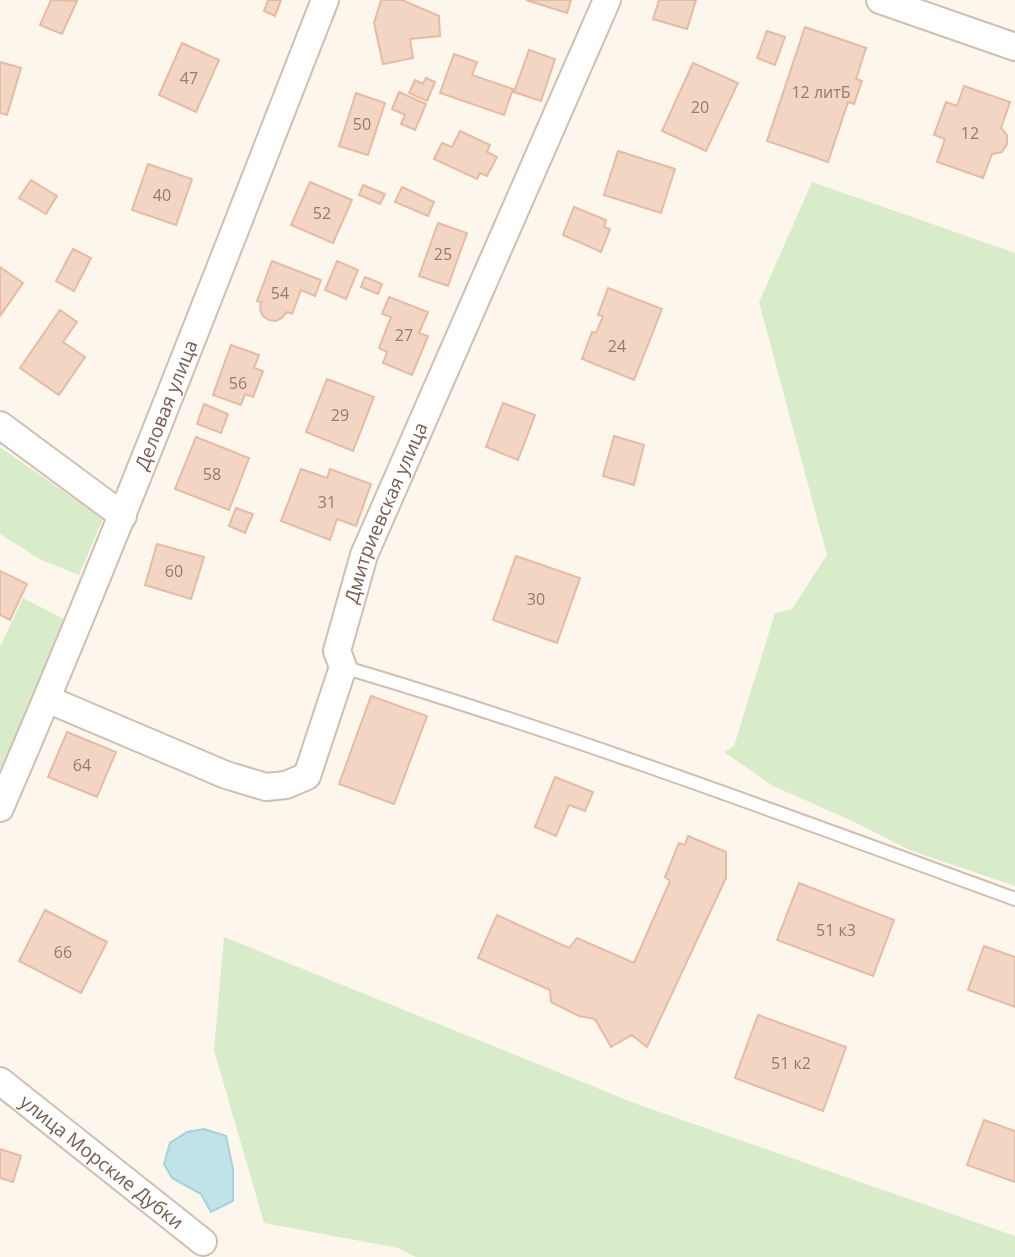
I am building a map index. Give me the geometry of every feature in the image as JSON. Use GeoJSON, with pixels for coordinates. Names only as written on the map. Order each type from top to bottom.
{"type":"FeatureCollection","features":[{"type":"Feature","properties":{"kind":"street","name":"Деловая улица"},"geometry":{"type":"LineString","coordinates":[[0,808],[123,516],[325,0]]}},
{"type":"Feature","properties":{"kind":"street","name":"Дмитриевская улица"},"geometry":{"type":"LineString","coordinates":[[47,699],[226,775],[266,786],[286,785],[307,776],[343,667],[337,651],[363,555],[607,0]]}},
{"type":"Feature","properties":{"kind":"street"},"geometry":{"type":"LineString","coordinates":[[880,0],[1015,47]]}},
{"type":"Feature","properties":{"kind":"street"},"geometry":{"type":"LineString","coordinates":[[0,425],[123,516]]}},
{"type":"Feature","properties":{"kind":"street","name":"улица Морские Дубки"},"geometry":{"type":"LineString","coordinates":[[0,1081],[203,1242]]}},
{"type":"Feature","properties":{"kind":"lane"},"geometry":{"type":"LineString","coordinates":[[343,667],[438,695],[791,817],[1015,899]]}},
{"type":"Feature","properties":{"kind":"green space"},"geometry":{"type":"Polygon","coordinates":[[[812,182],[1015,253],[1015,886],[912,851],[773,786],[724,752],[734,746],[775,613],[792,609],[827,555],[759,302],[812,182]]]}},
{"type":"Feature","properties":{"kind":"green space"},"geometry":{"type":"Polygon","coordinates":[[[0,447],[103,519],[79,575],[41,560],[0,534],[0,447]]]}},
{"type":"Feature","properties":{"kind":"green space"},"geometry":{"type":"Polygon","coordinates":[[[23,598],[64,619],[5,769],[0,767],[0,647],[23,598]]]}},
{"type":"Feature","properties":{"kind":"green space"},"geometry":{"type":"Polygon","coordinates":[[[224,937],[634,1103],[1015,1236],[1015,1257],[416,1257],[398,1248],[264,1223],[214,1050],[224,937]]]}},
{"type":"Feature","properties":{"kind":"water"},"geometry":{"type":"Polygon","coordinates":[[[204,1129],[226,1136],[233,1169],[233,1201],[211,1212],[201,1194],[172,1178],[164,1164],[170,1143],[187,1132],[204,1129]]]}},
{"type":"Feature","properties":{"kind":"building"},"geometry":{"type":"Polygon","coordinates":[[[51,0],[77,1],[62,34],[40,25],[51,0]]]}},
{"type":"Feature","properties":{"kind":"building"},"geometry":{"type":"Polygon","coordinates":[[[268,0],[281,0],[275,16],[264,11],[268,0]]]}},
{"type":"Feature","properties":{"kind":"building"},"geometry":{"type":"Polygon","coordinates":[[[381,0],[402,0],[439,16],[440,36],[410,39],[413,58],[383,64],[374,23],[381,0]]]}},
{"type":"Feature","properties":{"kind":"building"},"geometry":{"type":"Polygon","coordinates":[[[526,0],[571,0],[567,13],[526,0]]]}},
{"type":"Feature","properties":{"kind":"building"},"geometry":{"type":"Polygon","coordinates":[[[659,0],[696,0],[687,29],[653,19],[659,0]]]}},
{"type":"Feature","properties":{"kind":"building"},"geometry":{"type":"Polygon","coordinates":[[[805,27],[866,48],[856,79],[862,81],[854,104],[848,102],[828,162],[767,141],[805,27]]]}},
{"type":"Feature","properties":{"kind":"building"},"geometry":{"type":"Polygon","coordinates":[[[767,31],[785,37],[775,65],[757,58],[767,31]]]}},
{"type":"Feature","properties":{"kind":"building"},"geometry":{"type":"Polygon","coordinates":[[[182,43],[219,60],[196,112],[159,95],[182,43]]]}},
{"type":"Feature","properties":{"kind":"building"},"geometry":{"type":"Polygon","coordinates":[[[529,50],[555,59],[541,101],[514,92],[529,50]]]}},
{"type":"Feature","properties":{"kind":"building"},"geometry":{"type":"Polygon","coordinates":[[[454,54],[477,62],[472,75],[513,89],[504,115],[440,93],[454,54]]]}},
{"type":"Feature","properties":{"kind":"building"},"geometry":{"type":"Polygon","coordinates":[[[0,62],[21,68],[7,115],[0,113],[0,62]]]}},
{"type":"Feature","properties":{"kind":"building"},"geometry":{"type":"Polygon","coordinates":[[[693,63],[738,83],[706,151],[662,131],[693,63]]]}},
{"type":"Feature","properties":{"kind":"building"},"geometry":{"type":"Polygon","coordinates":[[[426,78],[435,82],[427,101],[409,93],[415,80],[423,84],[426,78]]]}},
{"type":"Feature","properties":{"kind":"building"},"geometry":{"type":"Polygon","coordinates":[[[964,86],[1010,102],[1001,128],[1007,135],[1007,144],[1002,152],[992,154],[983,178],[937,162],[945,139],[934,135],[946,102],[957,106],[964,86]]]}},
{"type":"Feature","properties":{"kind":"building"},"geometry":{"type":"Polygon","coordinates":[[[399,92],[426,104],[415,130],[401,124],[405,115],[392,109],[399,92]]]}},
{"type":"Feature","properties":{"kind":"building"},"geometry":{"type":"Polygon","coordinates":[[[356,93],[385,103],[368,155],[339,146],[356,93]]]}},
{"type":"Feature","properties":{"kind":"building"},"geometry":{"type":"Polygon","coordinates":[[[460,131],[490,145],[487,152],[497,157],[487,176],[480,173],[477,179],[434,159],[442,143],[452,147],[460,131]]]}},
{"type":"Feature","properties":{"kind":"building"},"geometry":{"type":"Polygon","coordinates":[[[618,151],[675,169],[661,213],[604,195],[618,151]]]}},
{"type":"Feature","properties":{"kind":"building"},"geometry":{"type":"Polygon","coordinates":[[[148,164],[192,179],[176,225],[132,210],[148,164]]]}},
{"type":"Feature","properties":{"kind":"building"},"geometry":{"type":"Polygon","coordinates":[[[31,180],[57,196],[46,214],[19,198],[31,180]]]}},
{"type":"Feature","properties":{"kind":"building"},"geometry":{"type":"Polygon","coordinates":[[[310,182],[352,200],[333,243],[291,225],[310,182]]]}},
{"type":"Feature","properties":{"kind":"building"},"geometry":{"type":"Polygon","coordinates":[[[363,185],[385,194],[380,204],[359,195],[363,185]]]}},
{"type":"Feature","properties":{"kind":"building"},"geometry":{"type":"Polygon","coordinates":[[[402,187],[434,202],[428,216],[395,202],[402,187]]]}},
{"type":"Feature","properties":{"kind":"building"},"geometry":{"type":"Polygon","coordinates":[[[574,207],[606,220],[604,227],[610,229],[601,252],[563,235],[574,207]]]}},
{"type":"Feature","properties":{"kind":"building"},"geometry":{"type":"Polygon","coordinates":[[[438,223],[467,233],[448,286],[419,276],[438,223]]]}},
{"type":"Feature","properties":{"kind":"building"},"geometry":{"type":"Polygon","coordinates":[[[73,249],[91,258],[74,291],[56,281],[73,249]]]}},
{"type":"Feature","properties":{"kind":"building"},"geometry":{"type":"Polygon","coordinates":[[[272,261],[321,280],[315,296],[301,290],[292,314],[287,312],[276,321],[263,316],[260,310],[261,302],[257,301],[272,261]]]}},
{"type":"Feature","properties":{"kind":"building"},"geometry":{"type":"Polygon","coordinates":[[[337,261],[358,270],[346,299],[325,290],[337,261]]]}},
{"type":"Feature","properties":{"kind":"building"},"geometry":{"type":"Polygon","coordinates":[[[0,267],[23,283],[0,316],[0,267]]]}},
{"type":"Feature","properties":{"kind":"building"},"geometry":{"type":"Polygon","coordinates":[[[365,277],[382,284],[378,294],[361,287],[365,277]]]}},
{"type":"Feature","properties":{"kind":"building"},"geometry":{"type":"Polygon","coordinates":[[[608,288],[662,309],[634,380],[582,359],[592,332],[596,333],[603,316],[598,315],[608,288]]]}},
{"type":"Feature","properties":{"kind":"building"},"geometry":{"type":"Polygon","coordinates":[[[389,297],[428,312],[419,333],[428,336],[412,375],[383,363],[387,352],[379,348],[391,317],[382,314],[389,297]]]}},
{"type":"Feature","properties":{"kind":"building"},"geometry":{"type":"Polygon","coordinates":[[[60,310],[77,322],[63,342],[85,357],[59,395],[20,368],[60,310]]]}},
{"type":"Feature","properties":{"kind":"building"},"geometry":{"type":"Polygon","coordinates":[[[231,345],[259,355],[254,368],[263,371],[253,397],[245,394],[241,405],[213,395],[231,345]]]}},
{"type":"Feature","properties":{"kind":"building"},"geometry":{"type":"Polygon","coordinates":[[[327,379],[374,397],[353,451],[306,432],[327,379]]]}},
{"type":"Feature","properties":{"kind":"building"},"geometry":{"type":"Polygon","coordinates":[[[503,403],[535,415],[518,460],[486,447],[503,403]]]}},
{"type":"Feature","properties":{"kind":"building"},"geometry":{"type":"Polygon","coordinates":[[[204,404],[228,414],[221,433],[197,424],[204,404]]]}},
{"type":"Feature","properties":{"kind":"building"},"geometry":{"type":"Polygon","coordinates":[[[614,436],[644,445],[634,485],[603,476],[614,436]]]}},
{"type":"Feature","properties":{"kind":"building"},"geometry":{"type":"Polygon","coordinates":[[[196,437],[249,458],[229,510],[175,489],[196,437]]]}},
{"type":"Feature","properties":{"kind":"building"},"geometry":{"type":"Polygon","coordinates":[[[301,469],[327,478],[330,469],[371,484],[356,526],[337,519],[330,540],[281,521],[301,469]]]}},
{"type":"Feature","properties":{"kind":"building"},"geometry":{"type":"Polygon","coordinates":[[[236,508],[253,514],[245,533],[229,526],[236,508]]]}},
{"type":"Feature","properties":{"kind":"building"},"geometry":{"type":"Polygon","coordinates":[[[157,544],[204,557],[191,599],[145,585],[157,544]]]}},
{"type":"Feature","properties":{"kind":"building"},"geometry":{"type":"Polygon","coordinates":[[[516,556],[580,578],[557,643],[493,620],[516,556]]]}},
{"type":"Feature","properties":{"kind":"building"},"geometry":{"type":"Polygon","coordinates":[[[0,571],[27,584],[10,620],[0,615],[0,571]]]}},
{"type":"Feature","properties":{"kind":"building"},"geometry":{"type":"Polygon","coordinates":[[[371,696],[427,716],[394,804],[339,784],[371,696]]]}},
{"type":"Feature","properties":{"kind":"building"},"geometry":{"type":"Polygon","coordinates":[[[67,732],[116,752],[97,797],[48,777],[67,732]]]}},
{"type":"Feature","properties":{"kind":"building"},"geometry":{"type":"Polygon","coordinates":[[[555,777],[593,792],[585,811],[569,805],[556,836],[535,827],[555,777]]]}},
{"type":"Feature","properties":{"kind":"building"},"geometry":{"type":"Polygon","coordinates":[[[688,836],[726,852],[726,878],[647,1047],[632,1035],[611,1047],[595,1019],[579,1016],[551,1002],[550,990],[478,958],[497,915],[569,948],[577,938],[634,963],[670,881],[665,877],[679,843],[685,845],[688,836]]]}},
{"type":"Feature","properties":{"kind":"building"},"geometry":{"type":"Polygon","coordinates":[[[799,883],[894,920],[873,976],[777,940],[799,883]]]}},
{"type":"Feature","properties":{"kind":"building"},"geometry":{"type":"Polygon","coordinates":[[[45,910],[107,942],[81,993],[19,961],[45,910]]]}},
{"type":"Feature","properties":{"kind":"building"},"geometry":{"type":"Polygon","coordinates":[[[984,946],[1015,957],[1015,1007],[968,990],[984,946]]]}},
{"type":"Feature","properties":{"kind":"building"},"geometry":{"type":"Polygon","coordinates":[[[758,1015],[846,1047],[823,1111],[735,1078],[758,1015]]]}},
{"type":"Feature","properties":{"kind":"building"},"geometry":{"type":"Polygon","coordinates":[[[984,1120],[1015,1131],[1015,1182],[967,1165],[984,1120]]]}},
{"type":"Feature","properties":{"kind":"building"},"geometry":{"type":"Polygon","coordinates":[[[0,1149],[21,1156],[13,1182],[0,1178],[0,1149]]]}}]}
